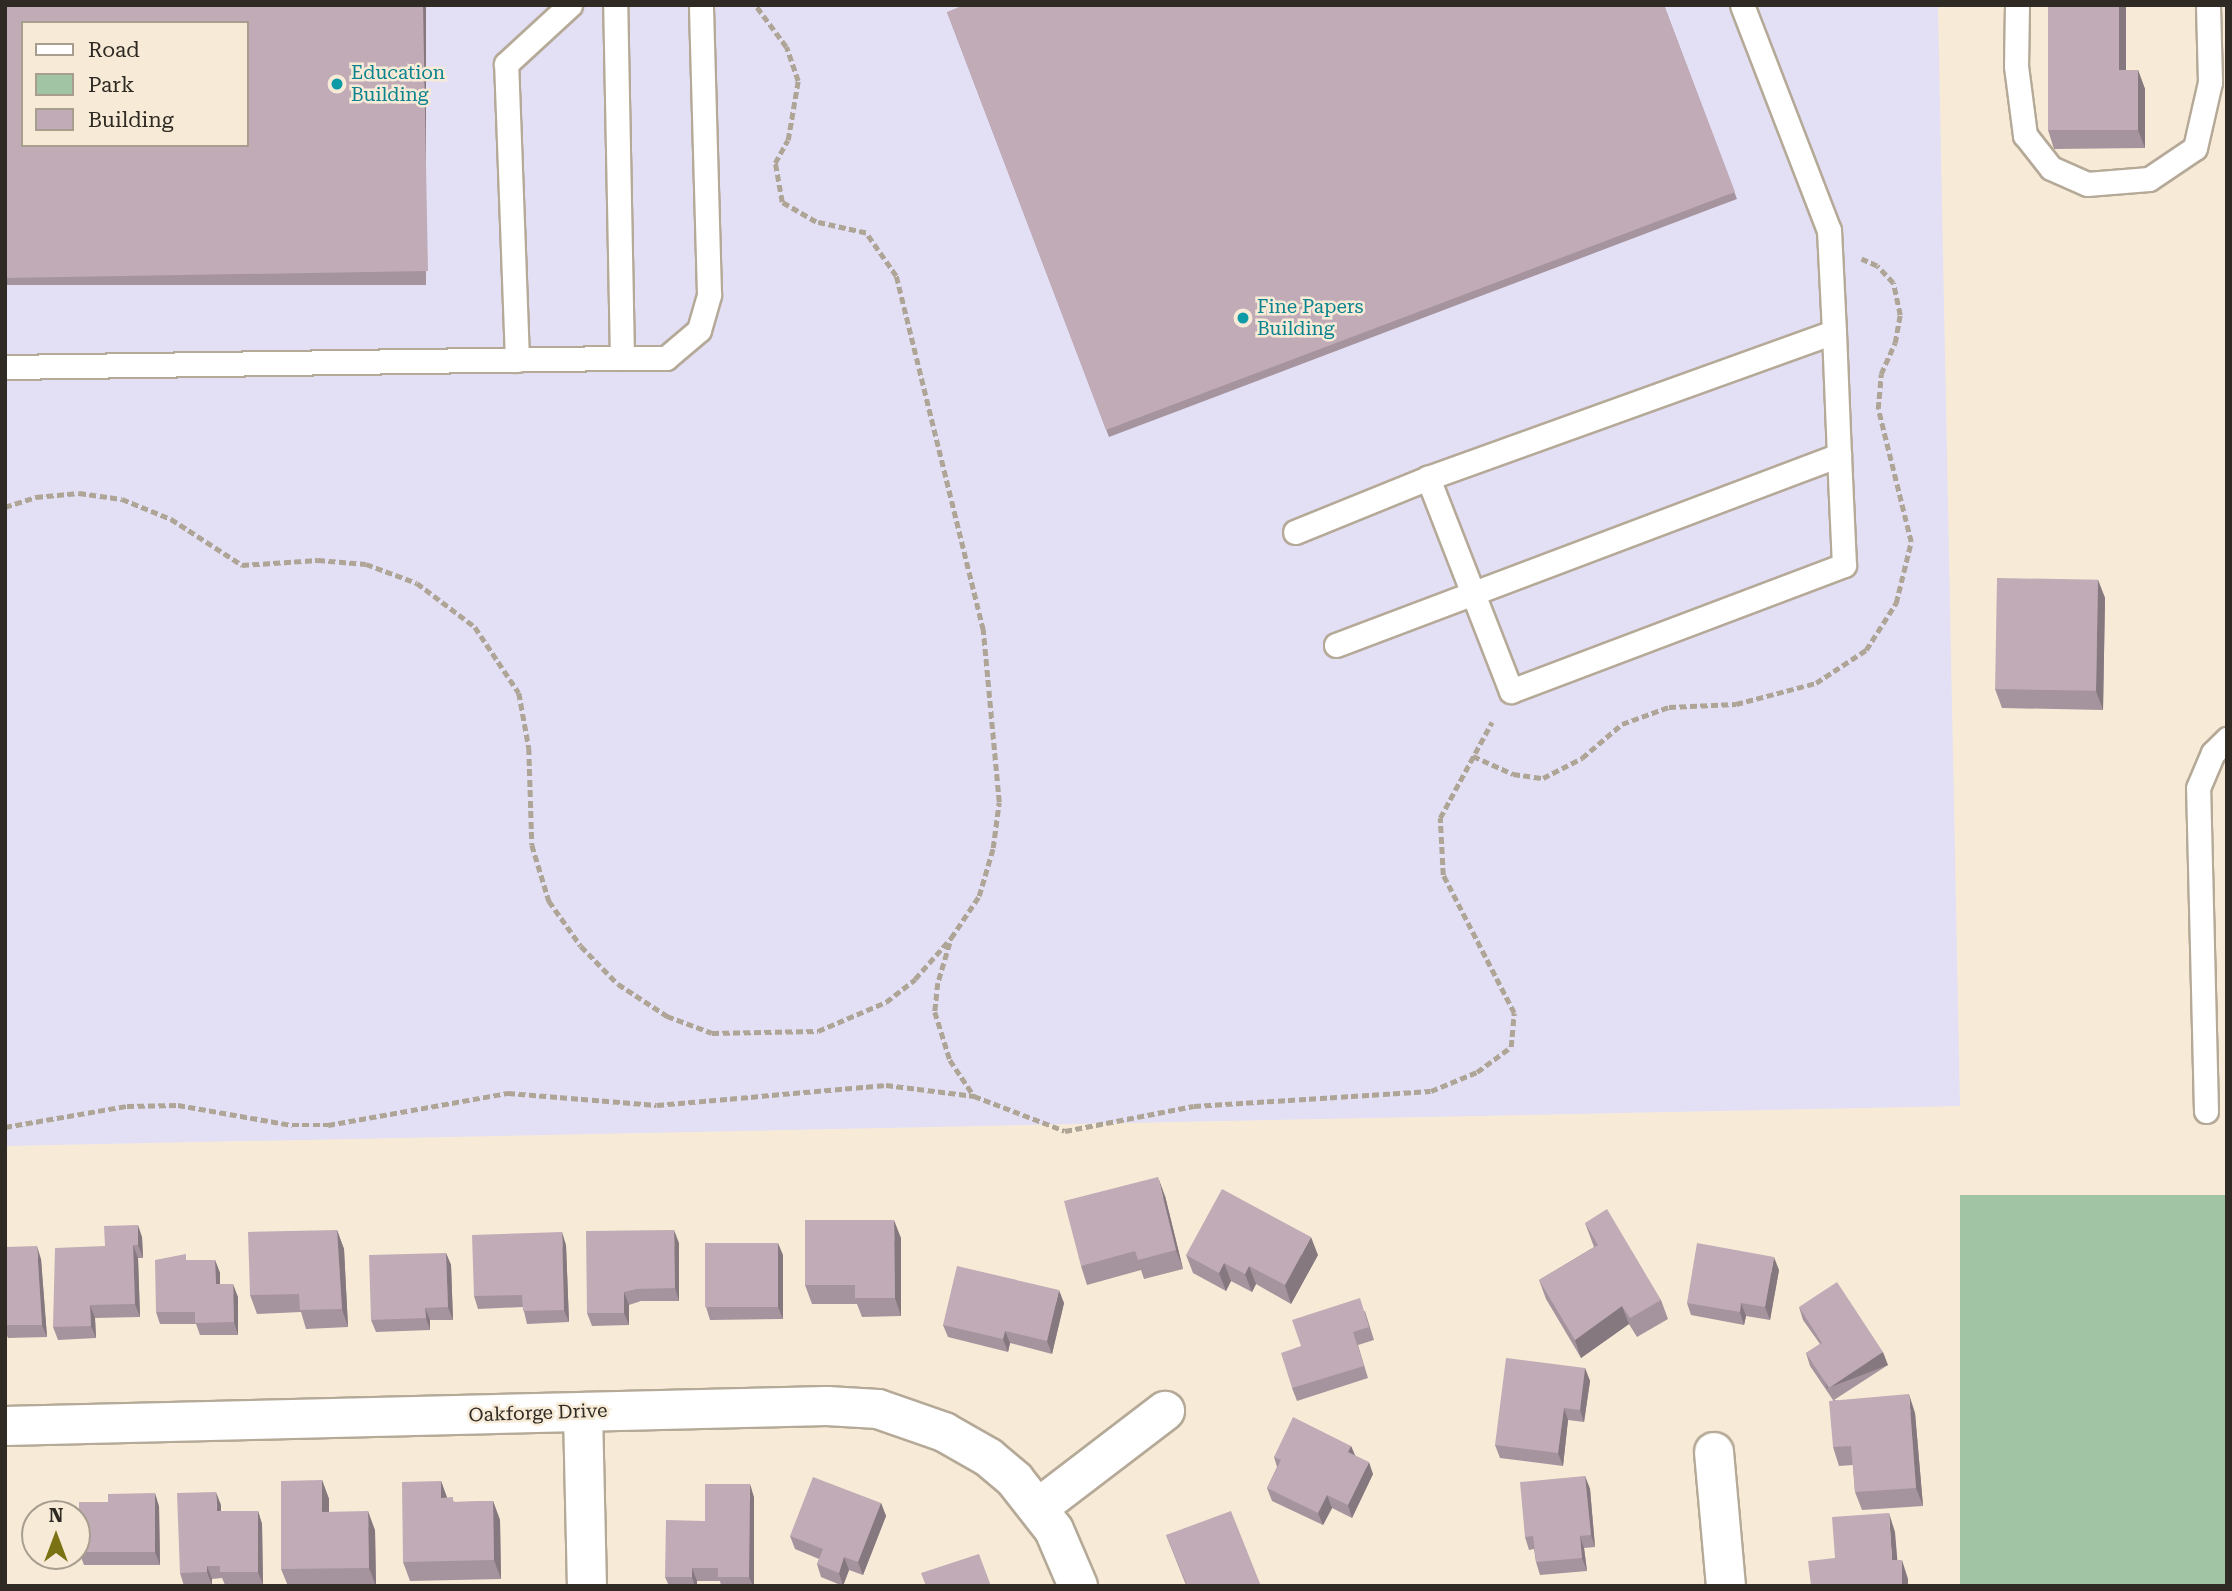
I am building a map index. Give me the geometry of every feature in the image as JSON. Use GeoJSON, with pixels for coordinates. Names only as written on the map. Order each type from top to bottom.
{"type":"FeatureCollection","features":[{"type":"Feature","properties":{"kind":"street","name":"Oakforge Drive"},"geometry":{"type":"LineString","coordinates":[[5,1426],[827,1406],[895,1412],[929,1423],[988,1457],[1038,1508],[1054,1530],[1078,1586]]}},
{"type":"Feature","properties":{"kind":"street"},"geometry":{"type":"LineString","coordinates":[[1038,1508],[1165,1411]]}},
{"type":"Feature","properties":{"kind":"street"},"geometry":{"type":"LineString","coordinates":[[583,1412],[587,1586]]}},
{"type":"Feature","properties":{"kind":"street"},"geometry":{"type":"LineString","coordinates":[[1713,1452],[1726,1586]]}},
{"type":"Feature","properties":{"kind":"lane"},"geometry":{"type":"LineString","coordinates":[[517,360],[506,64],[570,5]]}},
{"type":"Feature","properties":{"kind":"lane"},"geometry":{"type":"LineString","coordinates":[[615,5],[622,358]]}},
{"type":"Feature","properties":{"kind":"lane"},"geometry":{"type":"LineString","coordinates":[[5,366],[666,358],[699,330],[709,294],[701,5]]}},
{"type":"Feature","properties":{"kind":"lane"},"geometry":{"type":"LineString","coordinates":[[1428,478],[1511,691],[1844,565],[1829,230],[1742,5]]}},
{"type":"Feature","properties":{"kind":"lane"},"geometry":{"type":"LineString","coordinates":[[2017,5],[2015,66],[2025,135],[2051,168],[2087,184],[2149,180],[2194,148],[2210,82],[2208,5]]}},
{"type":"Feature","properties":{"kind":"lane"},"geometry":{"type":"LineString","coordinates":[[1295,532],[1428,478],[1834,332]]}},
{"type":"Feature","properties":{"kind":"lane"},"geometry":{"type":"LineString","coordinates":[[1336,645],[1474,596],[1839,455]]}},
{"type":"Feature","properties":{"kind":"lane"},"geometry":{"type":"LineString","coordinates":[[2206,1111],[2198,788],[2213,753],[2227,739]]}},
{"type":"Feature","properties":{"kind":"path"},"geometry":{"type":"LineString","coordinates":[[5,507],[36,497],[79,492],[122,499],[171,519],[242,565],[318,560],[366,564],[417,583],[465,620],[519,693],[529,748],[532,845],[550,901],[581,946],[618,984],[667,1016],[712,1033],[818,1031],[886,1002],[915,979],[951,939],[979,896],[993,848],[999,802],[983,630],[896,276],[866,233],[816,222],[791,211],[782,202],[775,163],[788,140],[798,81],[786,47],[755,5]]}},
{"type":"Feature","properties":{"kind":"path"},"geometry":{"type":"LineString","coordinates":[[5,1128],[127,1105],[178,1105],[292,1125],[328,1125],[508,1093],[657,1105],[886,1085],[974,1096],[1065,1131],[1194,1106],[1431,1091],[1477,1072],[1511,1046],[1514,1013],[1443,875],[1440,818],[1492,722]]}},
{"type":"Feature","properties":{"kind":"path"},"geometry":{"type":"LineString","coordinates":[[951,939],[938,983],[935,1012],[950,1060],[974,1096]]}},
{"type":"Feature","properties":{"kind":"shaded area"},"geometry":{"type":"Polygon","coordinates":[[[5,5],[1938,5],[1960,1106],[5,1146],[5,5]]]}},
{"type":"Feature","properties":{"kind":"green space"},"geometry":{"type":"Polygon","coordinates":[[[1960,1195],[2227,1195],[2227,1586],[1960,1586],[1960,1195]]]}},
{"type":"Feature","properties":{"kind":"building","name":"Education Building"},"geometry":{"type":"Polygon","coordinates":[[[5,5],[423,5],[428,271],[5,278],[5,5]]]}},
{"type":"Feature","properties":{"kind":"building","name":"Fine Papers Building"},"geometry":{"type":"Polygon","coordinates":[[[964,5],[1664,5],[1735,192],[1106,430],[947,12],[964,5]]]}},
{"type":"Feature","properties":{"kind":"building"},"geometry":{"type":"Polygon","coordinates":[[[2048,5],[2119,5],[2119,70],[2138,70],[2138,130],[2048,130],[2048,5]]]}},
{"type":"Feature","properties":{"kind":"building"},"geometry":{"type":"Polygon","coordinates":[[[1997,578],[2098,580],[2096,691],[1995,689],[1997,578]]]}},
{"type":"Feature","properties":{"kind":"building"},"geometry":{"type":"Polygon","coordinates":[[[1158,1177],[1176,1250],[1138,1260],[1135,1251],[1081,1266],[1064,1201],[1158,1177]]]}},
{"type":"Feature","properties":{"kind":"building"},"geometry":{"type":"Polygon","coordinates":[[[1222,1189],[1311,1237],[1285,1285],[1249,1266],[1245,1274],[1224,1263],[1219,1273],[1186,1255],[1222,1189]]]}},
{"type":"Feature","properties":{"kind":"building"},"geometry":{"type":"Polygon","coordinates":[[[1607,1209],[1661,1300],[1630,1318],[1622,1306],[1575,1340],[1539,1280],[1598,1245],[1585,1223],[1607,1209]]]}},
{"type":"Feature","properties":{"kind":"building"},"geometry":{"type":"Polygon","coordinates":[[[805,1220],[894,1220],[895,1298],[855,1298],[855,1285],[805,1285],[805,1220]]]}},
{"type":"Feature","properties":{"kind":"building"},"geometry":{"type":"Polygon","coordinates":[[[138,1225],[138,1245],[133,1245],[135,1304],[90,1305],[91,1326],[53,1327],[55,1248],[105,1246],[104,1226],[138,1225]]]}},
{"type":"Feature","properties":{"kind":"building"},"geometry":{"type":"Polygon","coordinates":[[[337,1230],[342,1309],[300,1310],[299,1294],[250,1295],[248,1232],[337,1230]]]}},
{"type":"Feature","properties":{"kind":"building"},"geometry":{"type":"Polygon","coordinates":[[[674,1230],[675,1288],[624,1292],[624,1313],[587,1313],[586,1231],[674,1230]]]}},
{"type":"Feature","properties":{"kind":"building"},"geometry":{"type":"Polygon","coordinates":[[[562,1232],[564,1310],[523,1311],[522,1295],[474,1296],[472,1235],[562,1232]]]}},
{"type":"Feature","properties":{"kind":"building"},"geometry":{"type":"Polygon","coordinates":[[[705,1243],[778,1243],[778,1307],[705,1307],[705,1243]]]}},
{"type":"Feature","properties":{"kind":"building"},"geometry":{"type":"Polygon","coordinates":[[[1697,1243],[1774,1257],[1765,1307],[1741,1303],[1740,1312],[1687,1303],[1697,1243]]]}},
{"type":"Feature","properties":{"kind":"building"},"geometry":{"type":"Polygon","coordinates":[[[37,1246],[42,1325],[5,1325],[5,1247],[37,1246]]]}},
{"type":"Feature","properties":{"kind":"building"},"geometry":{"type":"Polygon","coordinates":[[[446,1253],[448,1307],[425,1308],[426,1318],[371,1320],[369,1255],[446,1253]]]}},
{"type":"Feature","properties":{"kind":"building"},"geometry":{"type":"Polygon","coordinates":[[[186,1254],[186,1260],[215,1260],[216,1284],[233,1284],[234,1322],[195,1323],[195,1312],[156,1312],[155,1260],[186,1254]]]}},
{"type":"Feature","properties":{"kind":"building"},"geometry":{"type":"Polygon","coordinates":[[[957,1266],[1059,1290],[1047,1341],[1005,1331],[1003,1339],[943,1325],[957,1266]]]}},
{"type":"Feature","properties":{"kind":"building"},"geometry":{"type":"Polygon","coordinates":[[[1837,1282],[1883,1352],[1829,1388],[1806,1353],[1822,1343],[1799,1307],[1837,1282]]]}},
{"type":"Feature","properties":{"kind":"building"},"geometry":{"type":"Polygon","coordinates":[[[1360,1298],[1369,1327],[1353,1332],[1364,1366],[1292,1388],[1281,1353],[1301,1346],[1292,1320],[1360,1298]]]}},
{"type":"Feature","properties":{"kind":"building"},"geometry":{"type":"Polygon","coordinates":[[[1506,1358],[1585,1368],[1580,1410],[1564,1408],[1558,1453],[1495,1445],[1506,1358]]]}},
{"type":"Feature","properties":{"kind":"building"},"geometry":{"type":"Polygon","coordinates":[[[1909,1394],[1916,1488],[1855,1492],[1851,1446],[1833,1447],[1829,1401],[1909,1394]]]}},
{"type":"Feature","properties":{"kind":"building"},"geometry":{"type":"Polygon","coordinates":[[[1293,1417],[1351,1446],[1348,1452],[1369,1462],[1348,1505],[1327,1495],[1318,1513],[1267,1488],[1281,1460],[1274,1457],[1293,1417]]]}},
{"type":"Feature","properties":{"kind":"building"},"geometry":{"type":"Polygon","coordinates":[[[1585,1476],[1591,1535],[1580,1536],[1582,1558],[1536,1562],[1533,1536],[1525,1537],[1520,1482],[1585,1476]]]}},
{"type":"Feature","properties":{"kind":"building"},"geometry":{"type":"Polygon","coordinates":[[[813,1477],[881,1503],[858,1562],[844,1557],[839,1573],[817,1564],[823,1549],[790,1536],[813,1477]]]}},
{"type":"Feature","properties":{"kind":"building"},"geometry":{"type":"Polygon","coordinates":[[[322,1480],[322,1512],[368,1511],[369,1568],[281,1569],[281,1481],[322,1480]]]}},
{"type":"Feature","properties":{"kind":"building"},"geometry":{"type":"Polygon","coordinates":[[[441,1481],[441,1498],[453,1497],[453,1502],[493,1501],[494,1560],[403,1562],[402,1482],[441,1481]]]}},
{"type":"Feature","properties":{"kind":"building"},"geometry":{"type":"Polygon","coordinates":[[[705,1484],[750,1484],[749,1577],[718,1577],[718,1568],[692,1568],[692,1577],[665,1577],[666,1520],[705,1521],[705,1484]]]}},
{"type":"Feature","properties":{"kind":"building"},"geometry":{"type":"Polygon","coordinates":[[[216,1492],[217,1511],[258,1511],[258,1572],[220,1572],[220,1566],[207,1566],[207,1572],[180,1573],[177,1493],[216,1492]]]}},
{"type":"Feature","properties":{"kind":"building"},"geometry":{"type":"Polygon","coordinates":[[[155,1493],[155,1552],[91,1552],[91,1502],[108,1502],[108,1494],[155,1493]]]}},
{"type":"Feature","properties":{"kind":"building"},"geometry":{"type":"Polygon","coordinates":[[[1231,1511],[1261,1586],[1186,1586],[1166,1535],[1231,1511]]]}},
{"type":"Feature","properties":{"kind":"building"},"geometry":{"type":"Polygon","coordinates":[[[1889,1513],[1892,1560],[1902,1560],[1902,1586],[1811,1586],[1808,1561],[1835,1558],[1832,1517],[1889,1513]]]}},
{"type":"Feature","properties":{"kind":"building"},"geometry":{"type":"Polygon","coordinates":[[[979,1554],[991,1586],[926,1586],[921,1573],[979,1554]]]}},
{"type":"Feature","properties":{"kind":"place","name":"Education Building"},"geometry":{"type":"Point","coordinates":[337,84]}},
{"type":"Feature","properties":{"kind":"place","name":"Fine Papers Building"},"geometry":{"type":"Point","coordinates":[1243,318]}}]}
